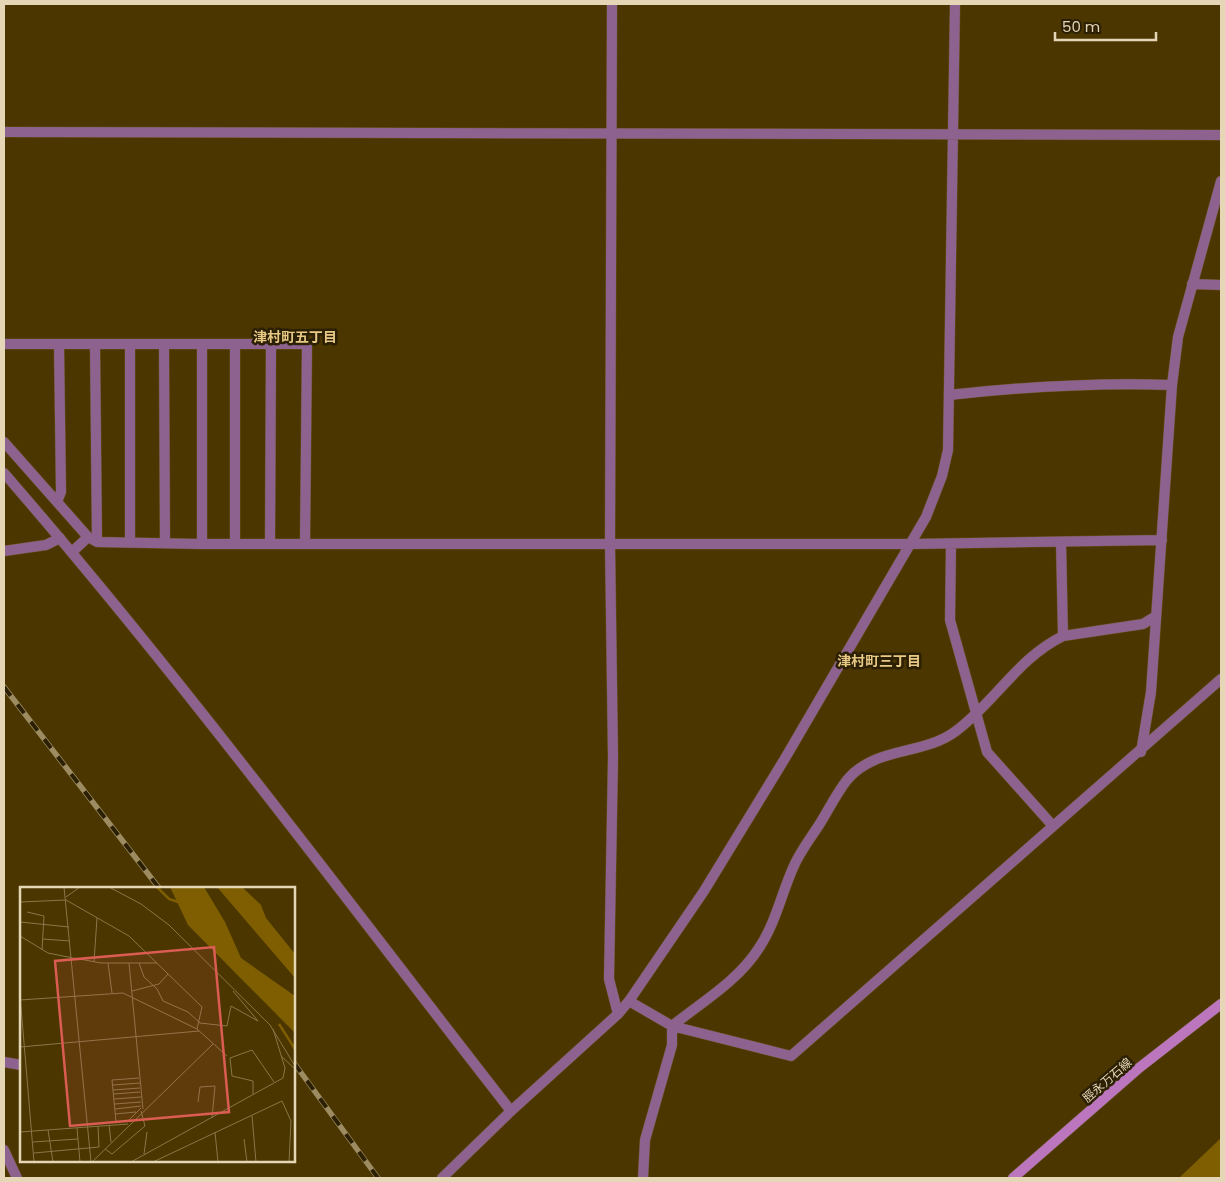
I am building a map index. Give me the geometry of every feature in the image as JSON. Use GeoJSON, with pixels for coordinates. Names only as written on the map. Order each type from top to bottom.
{"type":"FeatureCollection","features":[{"type":"Feature","properties":{"kind":"main road","name":"脛永万石線"},"geometry":{"type":"LineString","coordinates":[[1013,1178],[1139,1068],[1221,1004]]}},
{"type":"Feature","properties":{"kind":"street"},"geometry":{"type":"LineString","coordinates":[[612,4],[610,543],[613,758],[609,979],[618,1014]]}},
{"type":"Feature","properties":{"kind":"street"},"geometry":{"type":"LineString","coordinates":[[442,1178],[511,1111],[618,1014],[629,1001],[704,891],[790,751],[912,544],[942,476],[948,450],[955,4]]}},
{"type":"Feature","properties":{"kind":"street"},"geometry":{"type":"LineString","coordinates":[[4,132],[1221,135]]}},
{"type":"Feature","properties":{"kind":"street"},"geometry":{"type":"LineString","coordinates":[[1140,752],[1151,692],[1172,385],[1178,337],[1221,180]]}},
{"type":"Feature","properties":{"kind":"street"},"geometry":{"type":"LineString","coordinates":[[1192,284],[1221,285]]}},
{"type":"Feature","properties":{"kind":"street"},"geometry":{"type":"LineString","coordinates":[[4,344],[307,344],[305,543]]}},
{"type":"Feature","properties":{"kind":"street"},"geometry":{"type":"LineString","coordinates":[[57,502],[61,492],[59,344]]}},
{"type":"Feature","properties":{"kind":"street"},"geometry":{"type":"LineString","coordinates":[[92,540],[95,344]]}},
{"type":"Feature","properties":{"kind":"street"},"geometry":{"type":"LineString","coordinates":[[130,344],[130,543]]}},
{"type":"Feature","properties":{"kind":"street"},"geometry":{"type":"LineString","coordinates":[[235,344],[235,544]]}},
{"type":"Feature","properties":{"kind":"street"},"geometry":{"type":"LineString","coordinates":[[270,344],[270,544]]}},
{"type":"Feature","properties":{"kind":"street"},"geometry":{"type":"LineString","coordinates":[[164,345],[165,544]]}},
{"type":"Feature","properties":{"kind":"street"},"geometry":{"type":"LineString","coordinates":[[202,345],[202,544]]}},
{"type":"Feature","properties":{"kind":"street"},"geometry":{"type":"LineString","coordinates":[[949,395],[987,391],[1139,384],[1172,385]]}},
{"type":"Feature","properties":{"kind":"street"},"geometry":{"type":"LineString","coordinates":[[4,442],[92,540]]}},
{"type":"Feature","properties":{"kind":"street"},"geometry":{"type":"LineString","coordinates":[[4,473],[72,552],[210,724],[511,1111]]}},
{"type":"Feature","properties":{"kind":"street"},"geometry":{"type":"LineString","coordinates":[[4,551],[46,545],[60,538]]}},
{"type":"Feature","properties":{"kind":"street"},"geometry":{"type":"LineString","coordinates":[[72,552],[92,540],[165,544],[950,544],[1162,540]]}},
{"type":"Feature","properties":{"kind":"street"},"geometry":{"type":"LineString","coordinates":[[1061,542],[1063,636]]}},
{"type":"Feature","properties":{"kind":"street"},"geometry":{"type":"LineString","coordinates":[[950,544],[950,620],[987,752],[1052,826]]}},
{"type":"Feature","properties":{"kind":"street"},"geometry":{"type":"LineString","coordinates":[[672,1026],[736,977],[759,949],[777,917],[793,866],[846,781],[860,767],[887,754],[928,744],[955,732],[1032,654],[1063,636],[1143,624],[1156,616]]}},
{"type":"Feature","properties":{"kind":"street"},"geometry":{"type":"LineString","coordinates":[[629,1001],[672,1026],[791,1056],[1221,679]]}},
{"type":"Feature","properties":{"kind":"street"},"geometry":{"type":"LineString","coordinates":[[643,1178],[645,1140],[672,1045],[672,1026]]}},
{"type":"Feature","properties":{"kind":"street"},"geometry":{"type":"LineString","coordinates":[[4,1062],[20,1065]]}},
{"type":"Feature","properties":{"kind":"street"},"geometry":{"type":"LineString","coordinates":[[4,1150],[16,1178]]}},
{"type":"Feature","properties":{"kind":"shaded area"},"geometry":{"type":"Polygon","coordinates":[[[1221,1138],[1221,1178],[1179,1178],[1221,1138]]]}},
{"type":"Feature","properties":{"kind":"railway"},"geometry":{"type":"LineString","coordinates":[[4,687],[158,887]]}},
{"type":"Feature","properties":{"kind":"railway"},"geometry":{"type":"LineString","coordinates":[[295,1064],[378,1178]]}},
{"type":"Feature","properties":{"kind":"district","name":"津村町五丁目"},"geometry":{"type":"Point","coordinates":[295,337]}},
{"type":"Feature","properties":{"kind":"district","name":"津村町三丁目"},"geometry":{"type":"Point","coordinates":[879,661]}}]}
